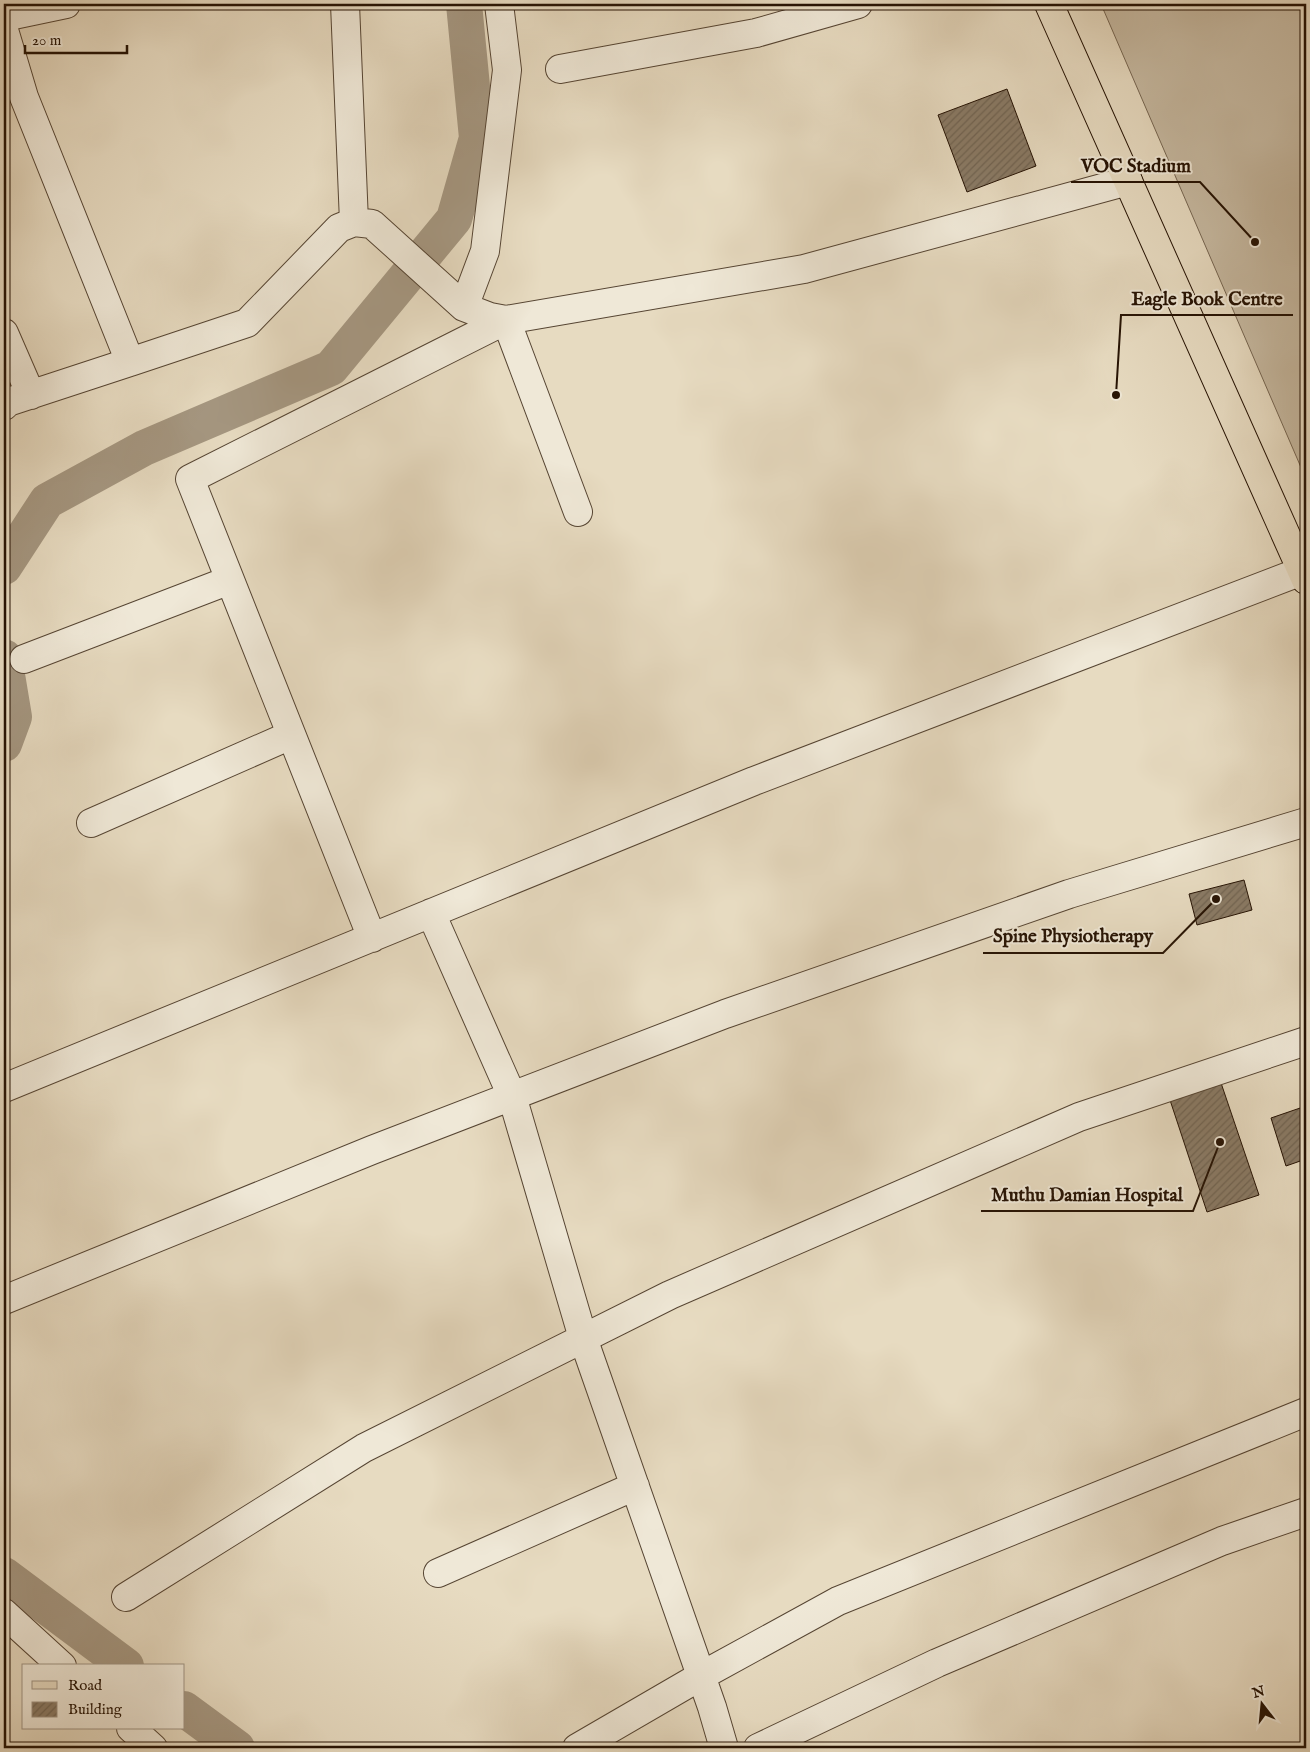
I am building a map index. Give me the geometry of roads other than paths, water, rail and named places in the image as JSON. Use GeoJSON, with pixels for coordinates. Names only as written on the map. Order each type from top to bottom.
{"type":"FeatureCollection","features":[{"type":"Feature","properties":{"kind":"main road"},"geometry":{"type":"LineString","coordinates":[[1049,4],[1304,576]]}},
{"type":"Feature","properties":{"kind":"street"},"geometry":{"type":"LineString","coordinates":[[4,17],[66,4]]}},
{"type":"Feature","properties":{"kind":"street"},"geometry":{"type":"LineString","coordinates":[[346,4],[363,223],[464,307],[490,317],[506,320]]}},
{"type":"Feature","properties":{"kind":"street"},"geometry":{"type":"LineString","coordinates":[[464,307],[485,251],[507,70],[499,4]]}},
{"type":"Feature","properties":{"kind":"street"},"geometry":{"type":"LineString","coordinates":[[560,69],[756,33],[858,4]]}},
{"type":"Feature","properties":{"kind":"street"},"geometry":{"type":"LineString","coordinates":[[4,30],[24,97],[130,362]]}},
{"type":"Feature","properties":{"kind":"street"},"geometry":{"type":"LineString","coordinates":[[372,938],[190,479],[506,320],[804,269],[1128,181]]}},
{"type":"Feature","properties":{"kind":"street"},"geometry":{"type":"LineString","coordinates":[[4,406],[8,402],[31,394],[247,322],[339,228],[363,223]]}},
{"type":"Feature","properties":{"kind":"street"},"geometry":{"type":"LineString","coordinates":[[506,320],[578,512]]}},
{"type":"Feature","properties":{"kind":"street"},"geometry":{"type":"LineString","coordinates":[[4,333],[31,394]]}},
{"type":"Feature","properties":{"kind":"street"},"geometry":{"type":"LineString","coordinates":[[4,1088],[754,781],[1304,576]]}},
{"type":"Feature","properties":{"kind":"street"},"geometry":{"type":"LineString","coordinates":[[24,659],[230,580]]}},
{"type":"Feature","properties":{"kind":"street"},"geometry":{"type":"LineString","coordinates":[[91,823],[291,735]]}},
{"type":"Feature","properties":{"kind":"street"},"geometry":{"type":"LineString","coordinates":[[4,1300],[372,1150],[725,1014],[1069,894],[1306,822]]}},
{"type":"Feature","properties":{"kind":"street"},"geometry":{"type":"LineString","coordinates":[[431,913],[512,1096],[583,1338],[701,1676],[724,1748]]}},
{"type":"Feature","properties":{"kind":"street"},"geometry":{"type":"LineString","coordinates":[[126,1597],[364,1448],[670,1295],[1079,1117],[1306,1041]]}},
{"type":"Feature","properties":{"kind":"street"},"geometry":{"type":"LineString","coordinates":[[577,1748],[701,1676],[838,1601],[1306,1412]]}},
{"type":"Feature","properties":{"kind":"street"},"geometry":{"type":"LineString","coordinates":[[438,1573],[635,1486]]}},
{"type":"Feature","properties":{"kind":"street"},"geometry":{"type":"LineString","coordinates":[[758,1748],[937,1663],[1222,1541],[1306,1512]]}},
{"type":"Feature","properties":{"kind":"street"},"geometry":{"type":"LineString","coordinates":[[4,1613],[60,1664]]}},
{"type":"Feature","properties":{"kind":"street"},"geometry":{"type":"LineString","coordinates":[[133,1730],[153,1748]]}},
{"type":"Feature","properties":{"kind":"waterway"},"geometry":{"type":"LineString","coordinates":[[4,567],[47,501],[144,448],[331,368],[454,219],[477,138],[464,4]]}},
{"type":"Feature","properties":{"kind":"waterway"},"geometry":{"type":"LineString","coordinates":[[4,657],[14,717],[4,744]]}},
{"type":"Feature","properties":{"kind":"waterway"},"geometry":{"type":"LineString","coordinates":[[4,1575],[123,1664]]}},
{"type":"Feature","properties":{"kind":"waterway"},"geometry":{"type":"LineString","coordinates":[[185,1710],[237,1748]]}},
{"type":"Feature","properties":{"kind":"place","name":"VOC Stadium"},"geometry":{"type":"Point","coordinates":[1255,242]}},
{"type":"Feature","properties":{"kind":"place","name":"Eagle Book Centre"},"geometry":{"type":"Point","coordinates":[1116,395]}},
{"type":"Feature","properties":{"kind":"place","name":"Spine Physiotherapy"},"geometry":{"type":"Point","coordinates":[1216,899]}},
{"type":"Feature","properties":{"kind":"place","name":"Muthu Damian Hospital"},"geometry":{"type":"Point","coordinates":[1220,1142]}}]}
